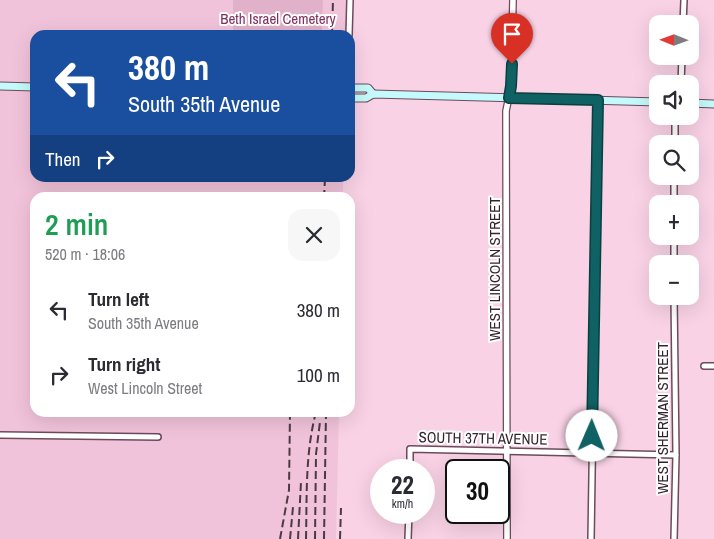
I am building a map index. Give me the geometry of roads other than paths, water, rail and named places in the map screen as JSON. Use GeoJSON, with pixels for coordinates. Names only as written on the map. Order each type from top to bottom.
{"type":"FeatureCollection","features":[{"type":"Feature","properties":{"kind":"main road"},"geometry":{"type":"LineString","coordinates":[[0,86],[30,87]]}},
{"type":"Feature","properties":{"kind":"main road"},"geometry":{"type":"LineString","coordinates":[[355,88],[368,88],[373,94]]}},
{"type":"Feature","properties":{"kind":"main road"},"geometry":{"type":"LineString","coordinates":[[355,98],[366,98],[373,94],[649,102]]}},
{"type":"Feature","properties":{"kind":"main road"},"geometry":{"type":"LineString","coordinates":[[699,103],[714,104]]}},
{"type":"Feature","properties":{"kind":"street"},"geometry":{"type":"LineString","coordinates":[[349,30],[350,0]]}},
{"type":"Feature","properties":{"kind":"street","name":"WEST LINCOLN STREET"},"geometry":{"type":"LineString","coordinates":[[507,539],[506,111],[511,86],[513,0]]}},
{"type":"Feature","properties":{"kind":"street"},"geometry":{"type":"LineString","coordinates":[[683,15],[684,0]]}},
{"type":"Feature","properties":{"kind":"street"},"geometry":{"type":"LineString","coordinates":[[591,539],[598,100]]}},
{"type":"Feature","properties":{"kind":"street","name":"WEST SHERMAN STREET"},"geometry":{"type":"LineString","coordinates":[[674,305],[676,455],[674,539]]}},
{"type":"Feature","properties":{"kind":"street"},"geometry":{"type":"LineString","coordinates":[[704,366],[714,366]]}},
{"type":"Feature","properties":{"kind":"street"},"geometry":{"type":"LineString","coordinates":[[0,435],[158,437]]}},
{"type":"Feature","properties":{"kind":"street","name":"SOUTH 37TH AVENUE"},"geometry":{"type":"LineString","coordinates":[[410,459],[410,449],[676,455]]}},
{"type":"Feature","properties":{"kind":"street"},"geometry":{"type":"LineString","coordinates":[[408,539],[409,524]]}},
{"type":"Feature","properties":{"kind":"railway"},"geometry":{"type":"LineString","coordinates":[[332,30],[333,0]]}},
{"type":"Feature","properties":{"kind":"railway"},"geometry":{"type":"LineString","coordinates":[[324,192],[325,182]]}},
{"type":"Feature","properties":{"kind":"railway"},"geometry":{"type":"LineString","coordinates":[[280,539],[289,490],[290,417]]}},
{"type":"Feature","properties":{"kind":"railway"},"geometry":{"type":"LineString","coordinates":[[306,539],[308,459],[315,417]]}},
{"type":"Feature","properties":{"kind":"railway"},"geometry":{"type":"LineString","coordinates":[[324,539],[326,417]]}},
{"type":"Feature","properties":{"kind":"railway"},"geometry":{"type":"LineString","coordinates":[[315,539],[316,454],[320,422]]}},
{"type":"Feature","properties":{"kind":"railway"},"geometry":{"type":"LineString","coordinates":[[298,539],[301,482]]}},
{"type":"Feature","properties":{"kind":"railway"},"geometry":{"type":"LineString","coordinates":[[290,539],[293,507]]}},
{"type":"Feature","properties":{"kind":"railway"},"geometry":{"type":"LineString","coordinates":[[340,539],[341,508]]}},
{"type":"Feature","properties":{"kind":"park label","name":"Beth Israel Cemetery"},"geometry":{"type":"Point","coordinates":[278,18]}}]}
